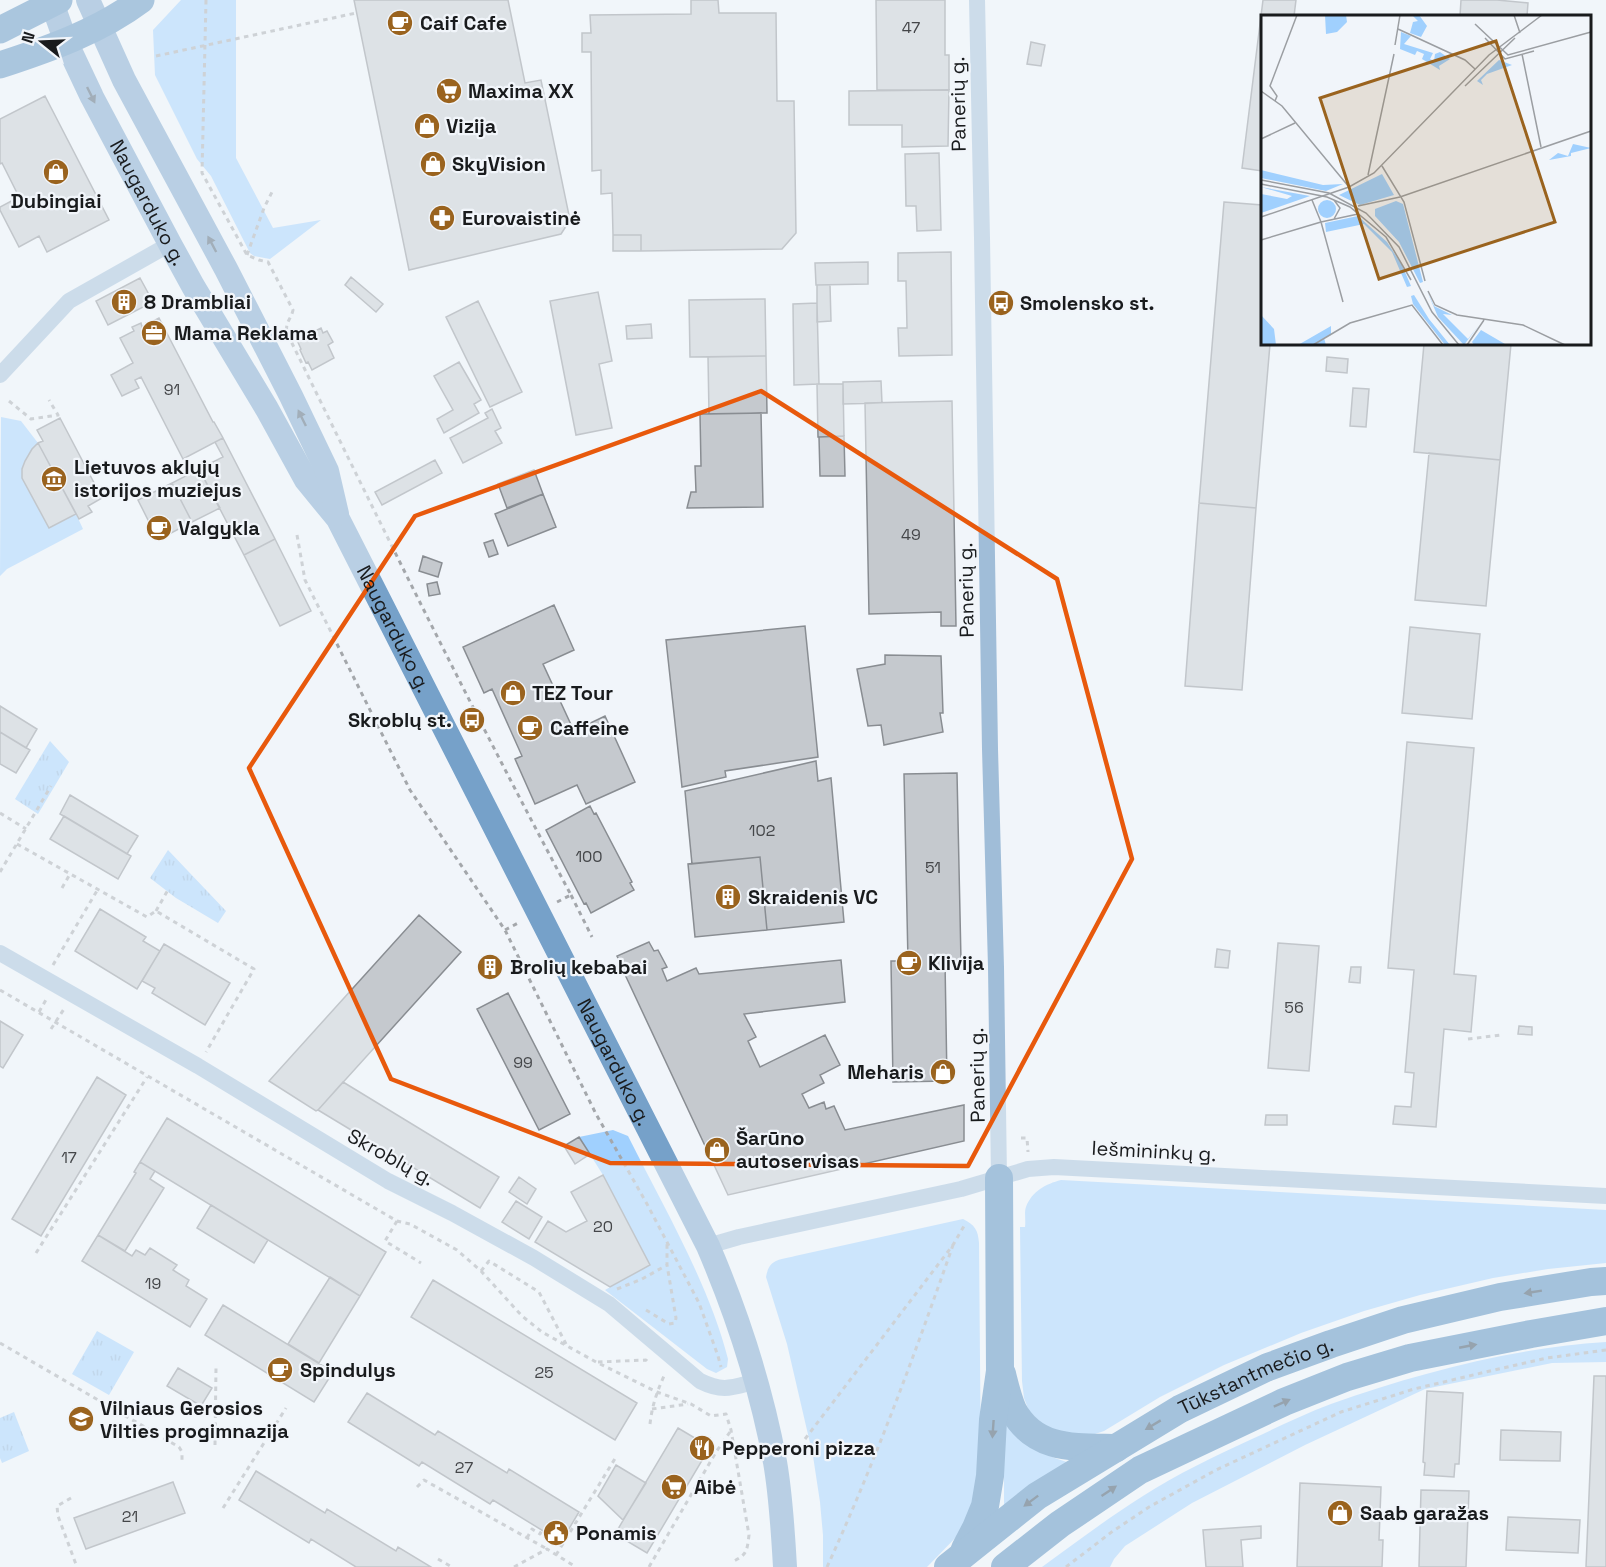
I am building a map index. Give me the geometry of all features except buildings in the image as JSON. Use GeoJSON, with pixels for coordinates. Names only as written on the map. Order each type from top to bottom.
{"type":"FeatureCollection","features":[{"type":"Feature","properties":{"kind":"highway"},"geometry":{"type":"LineString","coordinates":[[955,1561],[976,1528],[984,1506],[990,1476],[993,1420],[1000,1371],[999,1178]]}},
{"type":"Feature","properties":{"kind":"highway","name":"Tūkstantmečio g."},"geometry":{"type":"LineString","coordinates":[[955,1561],[1037,1496],[1180,1409],[1268,1367],[1403,1320],[1500,1297],[1606,1281]]}},
{"type":"Feature","properties":{"kind":"highway","name":"Tūkstantmečio g."},"geometry":{"type":"LineString","coordinates":[[1005,1567],[1060,1524],[1140,1470],[1284,1402],[1347,1377],[1410,1358],[1606,1321]]}},
{"type":"Feature","properties":{"kind":"highway"},"geometry":{"type":"LineString","coordinates":[[1000,1371],[1012,1409],[1024,1426],[1038,1437],[1056,1444],[1075,1447],[1116,1448]]}},
{"type":"Feature","properties":{"kind":"highway"},"geometry":{"type":"LineString","coordinates":[[1028,1567],[1060,1524]]}},
{"type":"Feature","properties":{"kind":"main road","name":"Naugarduko g."},"geometry":{"type":"LineString","coordinates":[[88,0],[124,81],[220,259],[312,439],[327,471],[338,519]]}},
{"type":"Feature","properties":{"kind":"main road"},"geometry":{"type":"LineString","coordinates":[[0,65],[66,42],[99,26],[141,0]]}},
{"type":"Feature","properties":{"kind":"main road","name":"Naugarduko g."},"geometry":{"type":"LineString","coordinates":[[54,1],[66,42],[92,97],[193,286],[267,409],[306,480],[338,519],[708,1246],[728,1292],[757,1381],[775,1463],[785,1567]]}},
{"type":"Feature","properties":{"kind":"main road"},"geometry":{"type":"LineString","coordinates":[[0,30],[54,1]]}},
{"type":"Feature","properties":{"kind":"street","name":"Panerių g."},"geometry":{"type":"LineString","coordinates":[[977,0],[999,1178]]}},
{"type":"Feature","properties":{"kind":"street"},"geometry":{"type":"LineString","coordinates":[[0,375],[69,301],[170,244]]}},
{"type":"Feature","properties":{"kind":"street","name":"Skroblų g."},"geometry":{"type":"LineString","coordinates":[[0,953],[198,1066],[380,1176],[534,1257],[624,1316],[700,1381],[712,1387],[725,1389],[757,1381]]}},
{"type":"Feature","properties":{"kind":"street","name":"Iešmininkų g."},"geometry":{"type":"LineString","coordinates":[[708,1246],[961,1189],[1028,1169],[1054,1167],[1606,1196]]}},
{"type":"Feature","properties":{"kind":"path"},"geometry":{"type":"LineString","coordinates":[[206,0],[202,173],[247,255],[268,262],[293,310],[287,321],[287,333],[536,829]]}},
{"type":"Feature","properties":{"kind":"path"},"geometry":{"type":"LineString","coordinates":[[156,56],[356,13]]}},
{"type":"Feature","properties":{"kind":"path"},"geometry":{"type":"LineString","coordinates":[[247,255],[273,190]]}},
{"type":"Feature","properties":{"kind":"path"},"geometry":{"type":"LineString","coordinates":[[9,401],[31,419],[58,415],[49,400]]}},
{"type":"Feature","properties":{"kind":"path"},"geometry":{"type":"LineString","coordinates":[[297,535],[305,580],[410,790],[505,930],[596,1114],[699,1303],[720,1367]]}},
{"type":"Feature","properties":{"kind":"path"},"geometry":{"type":"LineString","coordinates":[[0,872],[51,786]]}},
{"type":"Feature","properties":{"kind":"path"},"geometry":{"type":"LineString","coordinates":[[0,813],[26,829]]}},
{"type":"Feature","properties":{"kind":"path"},"geometry":{"type":"LineString","coordinates":[[17,844],[147,917],[156,911],[169,888]]}},
{"type":"Feature","properties":{"kind":"path"},"geometry":{"type":"LineString","coordinates":[[62,888],[70,874]]}},
{"type":"Feature","properties":{"kind":"path"},"geometry":{"type":"LineString","coordinates":[[45,979],[98,889]]}},
{"type":"Feature","properties":{"kind":"path"},"geometry":{"type":"LineString","coordinates":[[572,895],[592,937]]}},
{"type":"Feature","properties":{"kind":"path"},"geometry":{"type":"LineString","coordinates":[[156,911],[254,969],[198,1066]]}},
{"type":"Feature","properties":{"kind":"path"},"geometry":{"type":"LineString","coordinates":[[0,990],[397,1221],[410,1224],[457,1250],[481,1271],[522,1316],[542,1332],[657,1392],[691,1404],[711,1416],[726,1414],[731,1430],[749,1535],[743,1557],[732,1562]]}},
{"type":"Feature","properties":{"kind":"path"},"geometry":{"type":"LineString","coordinates":[[51,1029],[72,995]]}},
{"type":"Feature","properties":{"kind":"path"},"geometry":{"type":"LineString","coordinates":[[1468,1038],[1501,1035]]}},
{"type":"Feature","properties":{"kind":"path"},"geometry":{"type":"LineString","coordinates":[[36,1253],[147,1076]]}},
{"type":"Feature","properties":{"kind":"path"},"geometry":{"type":"LineString","coordinates":[[1021,1138],[1027,1138],[1028,1157]]}},
{"type":"Feature","properties":{"kind":"path"},"geometry":{"type":"LineString","coordinates":[[397,1221],[385,1241],[421,1263]]}},
{"type":"Feature","properties":{"kind":"path"},"geometry":{"type":"LineString","coordinates":[[805,1439],[953,1245],[964,1226]]}},
{"type":"Feature","properties":{"kind":"path"},"geometry":{"type":"LineString","coordinates":[[641,1307],[669,1324],[675,1323],[667,1265],[667,1242]]}},
{"type":"Feature","properties":{"kind":"path"},"geometry":{"type":"LineString","coordinates":[[827,1567],[908,1372],[953,1245]]}},
{"type":"Feature","properties":{"kind":"path"},"geometry":{"type":"LineString","coordinates":[[481,1271],[489,1261],[539,1292],[567,1346]]}},
{"type":"Feature","properties":{"kind":"path"},"geometry":{"type":"LineString","coordinates":[[622,1296],[613,1290],[642,1279],[667,1265]]}},
{"type":"Feature","properties":{"kind":"path"},"geometry":{"type":"LineString","coordinates":[[0,1343],[179,1448],[182,1452],[182,1463]]}},
{"type":"Feature","properties":{"kind":"path"},"geometry":{"type":"LineString","coordinates":[[1066,1567],[1113,1531],[1158,1501],[1216,1470],[1341,1412],[1414,1389],[1490,1371],[1547,1358],[1606,1350]]}},
{"type":"Feature","properties":{"kind":"path"},"geometry":{"type":"LineString","coordinates":[[596,1362],[646,1360],[656,1367]]}},
{"type":"Feature","properties":{"kind":"path"},"geometry":{"type":"LineString","coordinates":[[215,1445],[216,1366]]}},
{"type":"Feature","properties":{"kind":"path"},"geometry":{"type":"LineString","coordinates":[[650,1424],[657,1392],[665,1374]]}},
{"type":"Feature","properties":{"kind":"path"},"geometry":{"type":"LineString","coordinates":[[652,1409],[691,1404]]}},
{"type":"Feature","properties":{"kind":"path"},"geometry":{"type":"LineString","coordinates":[[223,1508],[286,1408]]}},
{"type":"Feature","properties":{"kind":"path"},"geometry":{"type":"LineString","coordinates":[[649,1567],[731,1430]]}},
{"type":"Feature","properties":{"kind":"path"},"geometry":{"type":"LineString","coordinates":[[556,1555],[616,1456]]}},
{"type":"Feature","properties":{"kind":"path"},"geometry":{"type":"LineString","coordinates":[[417,1487],[424,1480],[576,1567]]}},
{"type":"Feature","properties":{"kind":"path"},"geometry":{"type":"LineString","coordinates":[[71,1498],[57,1506],[58,1516],[77,1567]]}},
{"type":"Feature","properties":{"kind":"path"},"geometry":{"type":"LineString","coordinates":[[527,1538],[532,1529],[540,1534],[542,1530]]}},
{"type":"Feature","properties":{"kind":"path"},"geometry":{"type":"LineString","coordinates":[[514,1567],[547,1550]]}},
{"type":"Feature","properties":{"kind":"path"},"geometry":{"type":"LineString","coordinates":[[438,1559],[452,1567]]}},
{"type":"Feature","properties":{"kind":"highlighted area"},"geometry":{"type":"Polygon","coordinates":[[[761,391],[1057,579],[1132,859],[968,1166],[610,1163],[391,1079],[249,768],[415,516],[761,391]]]}},
{"type":"Feature","properties":{"kind":"green space"},"geometry":{"type":"Polygon","coordinates":[[[181,0],[236,0],[236,158],[273,228],[321,220],[270,259],[250,253],[211,176],[197,159],[155,75],[153,30],[181,0]]]}},
{"type":"Feature","properties":{"kind":"green space"},"geometry":{"type":"Polygon","coordinates":[[[1,417],[21,421],[38,443],[25,461],[49,528],[76,514],[83,529],[7,569],[0,576],[1,417]]]}},
{"type":"Feature","properties":{"kind":"green space"},"geometry":{"type":"Polygon","coordinates":[[[50,741],[69,762],[38,814],[15,799],[50,741]]]}},
{"type":"Feature","properties":{"kind":"green space"},"geometry":{"type":"Polygon","coordinates":[[[168,850],[226,911],[218,923],[176,898],[150,878],[168,850]]]}},
{"type":"Feature","properties":{"kind":"green space"},"geometry":{"type":"Polygon","coordinates":[[[613,1130],[628,1136],[709,1302],[728,1359],[727,1367],[716,1373],[707,1369],[605,1290],[650,1265],[603,1175],[579,1137],[613,1130]]]}},
{"type":"Feature","properties":{"kind":"green space"},"geometry":{"type":"Polygon","coordinates":[[[1061,1180],[1606,1210],[1606,1263],[1493,1278],[1364,1311],[1301,1333],[1224,1365],[1160,1397],[1104,1431],[1086,1437],[1047,1429],[1029,1411],[1024,1398],[1022,1381],[1020,1227],[1025,1227],[1025,1209],[1036,1192],[1061,1180]]]}},
{"type":"Feature","properties":{"kind":"green space"},"geometry":{"type":"Polygon","coordinates":[[[963,1219],[975,1228],[979,1243],[981,1477],[963,1530],[927,1567],[823,1567],[823,1535],[813,1456],[787,1344],[766,1277],[767,1271],[772,1264],[784,1258],[963,1219]]]}},
{"type":"Feature","properties":{"kind":"green space"},"geometry":{"type":"Polygon","coordinates":[[[97,1331],[134,1352],[109,1395],[72,1374],[97,1331]]]}},
{"type":"Feature","properties":{"kind":"green space"},"geometry":{"type":"Polygon","coordinates":[[[1606,1342],[1606,1362],[1552,1363],[1425,1389],[1305,1445],[1192,1503],[1125,1546],[1110,1567],[1042,1567],[1117,1513],[1169,1480],[1321,1408],[1432,1372],[1501,1356],[1606,1342]]]}},
{"type":"Feature","properties":{"kind":"green space"},"geometry":{"type":"Polygon","coordinates":[[[1004,1411],[1033,1444],[1060,1460],[1072,1463],[1004,1511],[1004,1411]]]}},
{"type":"Feature","properties":{"kind":"green space"},"geometry":{"type":"Polygon","coordinates":[[[14,1412],[29,1451],[2,1463],[0,1418],[14,1412]]]}},
{"type":"Feature","properties":{"kind":"place","name":"Caif Cafe"},"geometry":{"type":"Point","coordinates":[400,23]}},
{"type":"Feature","properties":{"kind":"place","name":"Maxima XX"},"geometry":{"type":"Point","coordinates":[449,91]}},
{"type":"Feature","properties":{"kind":"place","name":"Vizija"},"geometry":{"type":"Point","coordinates":[427,126]}},
{"type":"Feature","properties":{"kind":"place","name":"SkyVision"},"geometry":{"type":"Point","coordinates":[433,164]}},
{"type":"Feature","properties":{"kind":"place","name":"Dubingiai"},"geometry":{"type":"Point","coordinates":[56,172]}},
{"type":"Feature","properties":{"kind":"place","name":"Eurovaistinė"},"geometry":{"type":"Point","coordinates":[442,218]}},
{"type":"Feature","properties":{"kind":"place","name":"8 Drambliai"},"geometry":{"type":"Point","coordinates":[124,302]}},
{"type":"Feature","properties":{"kind":"place","name":"Smolensko st."},"geometry":{"type":"Point","coordinates":[1001,303]}},
{"type":"Feature","properties":{"kind":"place","name":"Mama Reklama"},"geometry":{"type":"Point","coordinates":[154,333]}},
{"type":"Feature","properties":{"kind":"place","name":"Lietuvos aklųjų istorijos muziejus"},"geometry":{"type":"Point","coordinates":[54,479]}},
{"type":"Feature","properties":{"kind":"place","name":"Valgykla"},"geometry":{"type":"Point","coordinates":[159,528]}},
{"type":"Feature","properties":{"kind":"place","name":"TEZ Tour"},"geometry":{"type":"Point","coordinates":[513,693]}},
{"type":"Feature","properties":{"kind":"place","name":"Skroblų st."},"geometry":{"type":"Point","coordinates":[472,720]}},
{"type":"Feature","properties":{"kind":"place","name":"Caffeine"},"geometry":{"type":"Point","coordinates":[530,728]}},
{"type":"Feature","properties":{"kind":"place","name":"Skraidenis VC"},"geometry":{"type":"Point","coordinates":[728,897]}},
{"type":"Feature","properties":{"kind":"place","name":"Klivija"},"geometry":{"type":"Point","coordinates":[909,963]}},
{"type":"Feature","properties":{"kind":"place","name":"Brolių kebabai"},"geometry":{"type":"Point","coordinates":[490,967]}},
{"type":"Feature","properties":{"kind":"place","name":"Meharis"},"geometry":{"type":"Point","coordinates":[943,1072]}},
{"type":"Feature","properties":{"kind":"place","name":"Šarūno autoservisas"},"geometry":{"type":"Point","coordinates":[717,1150]}},
{"type":"Feature","properties":{"kind":"place","name":"Spindulys"},"geometry":{"type":"Point","coordinates":[280,1370]}},
{"type":"Feature","properties":{"kind":"place","name":"Vilniaus Gerosios Vilties progimnazija"},"geometry":{"type":"Point","coordinates":[81,1419]}},
{"type":"Feature","properties":{"kind":"place","name":"Pepperoni pizza"},"geometry":{"type":"Point","coordinates":[702,1448]}},
{"type":"Feature","properties":{"kind":"place","name":"Aibė"},"geometry":{"type":"Point","coordinates":[674,1487]}},
{"type":"Feature","properties":{"kind":"place","name":"Saab garažas"},"geometry":{"type":"Point","coordinates":[1340,1513]}},
{"type":"Feature","properties":{"kind":"place","name":"Ponamis"},"geometry":{"type":"Point","coordinates":[556,1533]}}]}
